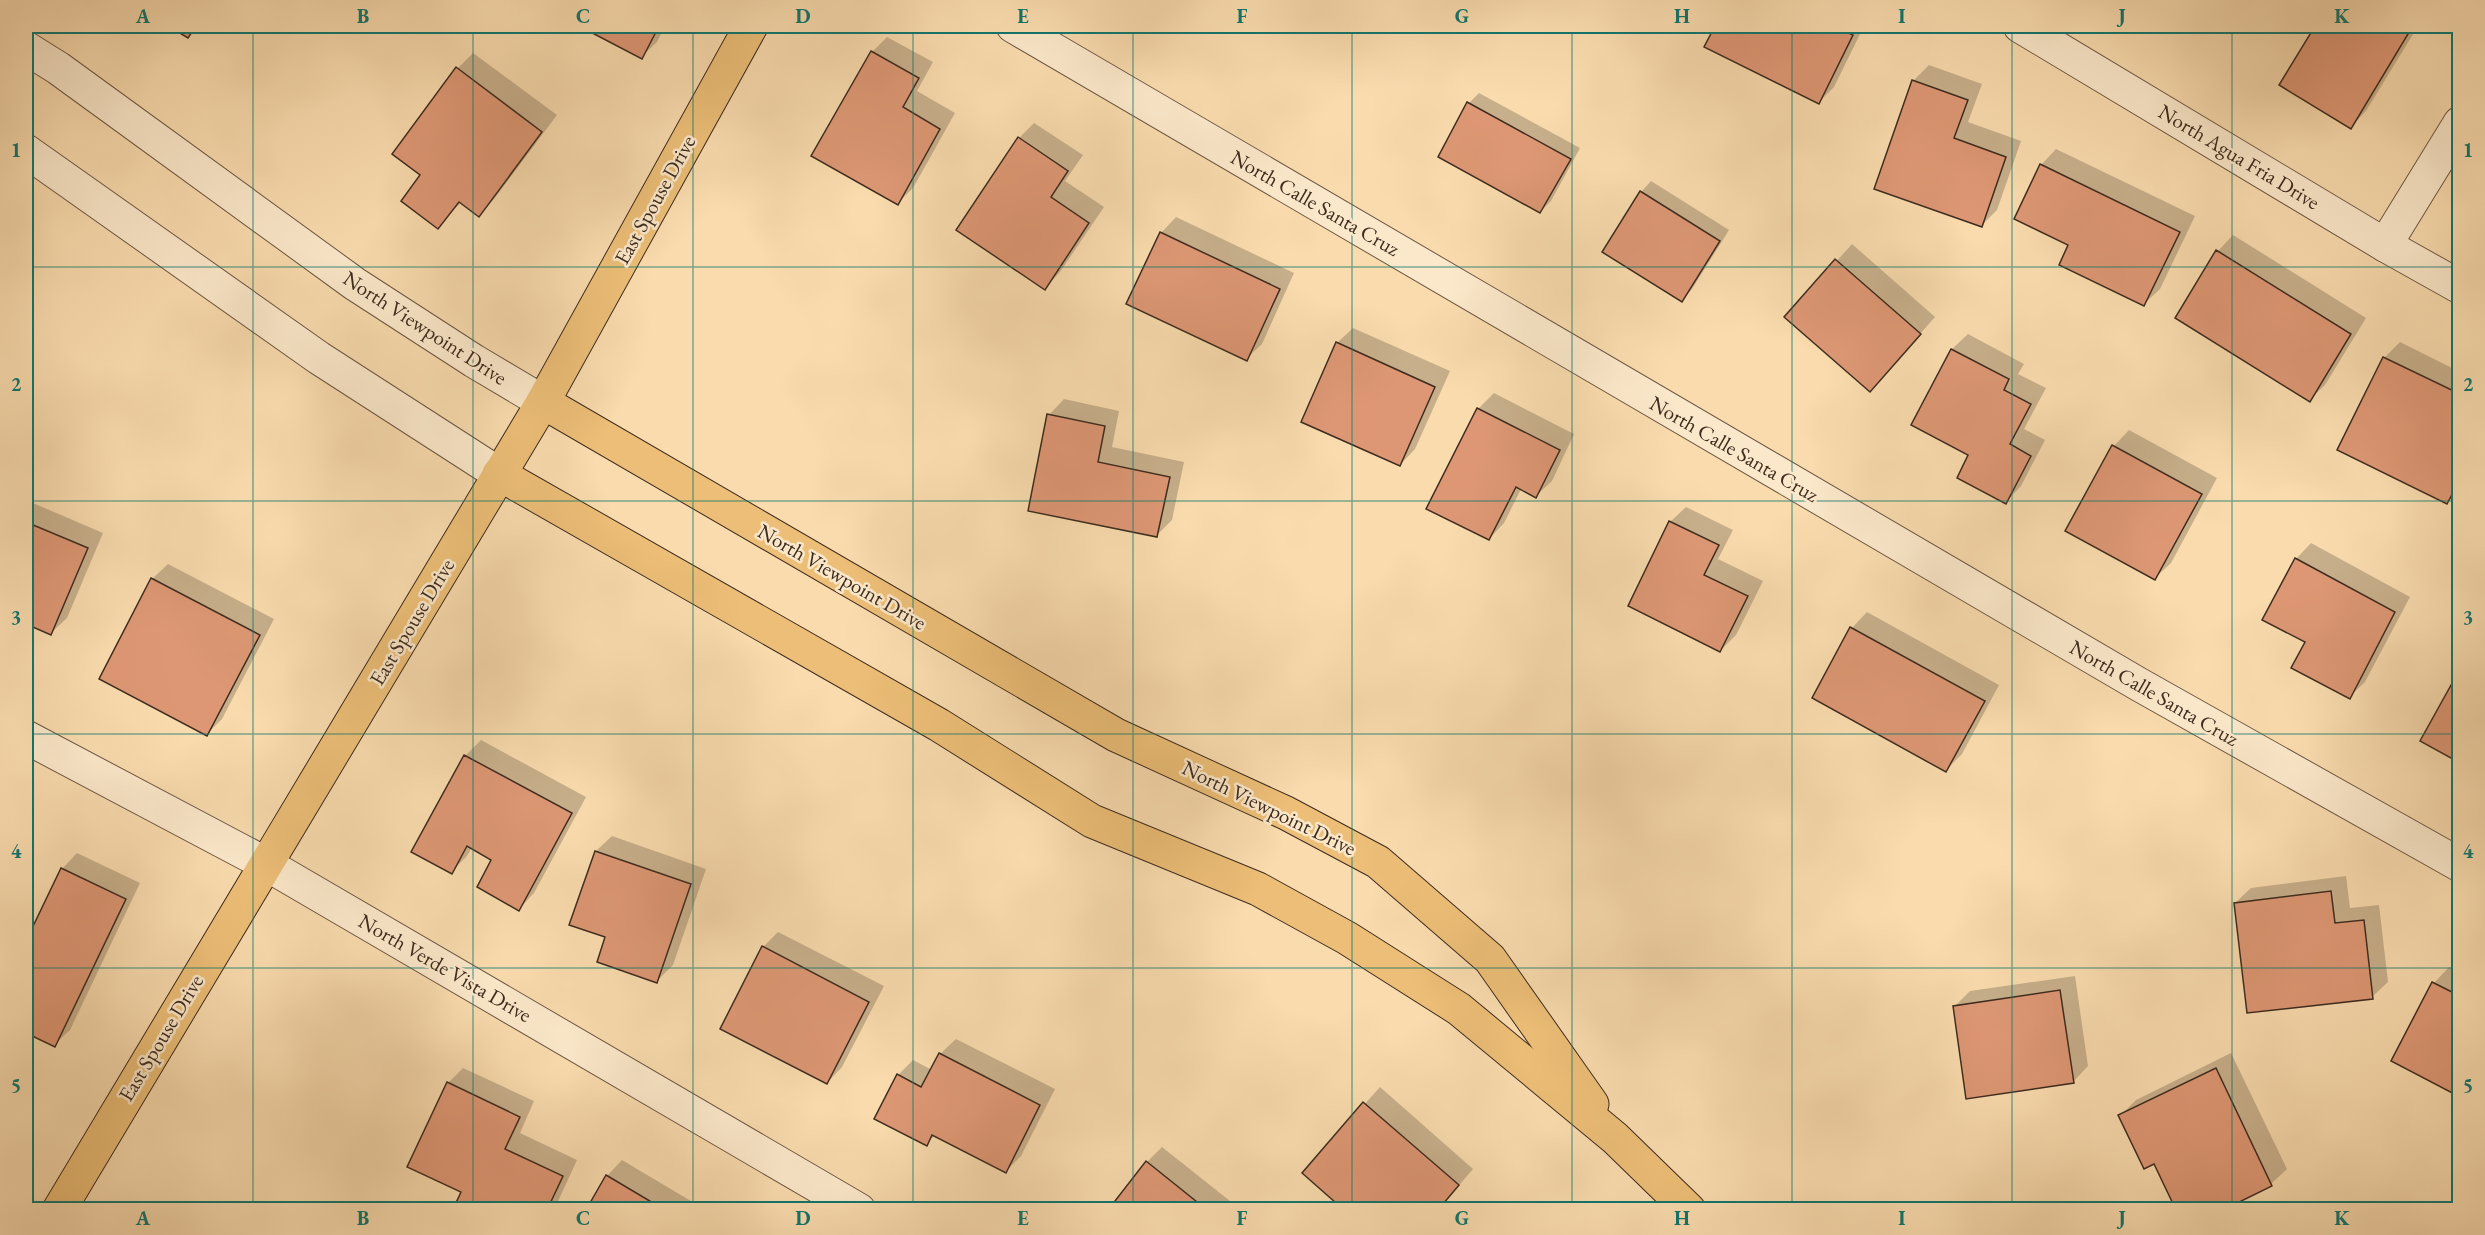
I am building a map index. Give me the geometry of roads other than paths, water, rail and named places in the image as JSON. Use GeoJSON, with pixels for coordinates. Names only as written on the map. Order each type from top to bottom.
{"type":"FeatureCollection","features":[{"type":"Feature","properties":{"kind":"main road","name":"East Spouse Drive"},"geometry":{"type":"LineString","coordinates":[[59,1209],[543,402],[751,26]]}},
{"type":"Feature","properties":{"kind":"main road","name":"North Viewpoint Drive"},"geometry":{"type":"LineString","coordinates":[[543,402],[1116,735],[1286,813],[1378,861],[1490,959],[1616,1138]]}},
{"type":"Feature","properties":{"kind":"main road","name":"North Viewpoint Drive"},"geometry":{"type":"LineString","coordinates":[[499,474],[939,725],[1092,821],[1258,889],[1347,938],[1459,1009],[1616,1138],[1689,1209]]}},
{"type":"Feature","properties":{"kind":"street","name":"North Calle Santa Cruz"},"geometry":{"type":"LineString","coordinates":[[1013,26],[2119,673],[2460,865]]}},
{"type":"Feature","properties":{"kind":"street","name":"North Agua Fria Drive"},"geometry":{"type":"LineString","coordinates":[[2020,26],[2385,245],[2460,287]]}},
{"type":"Feature","properties":{"kind":"street","name":"North Viewpoint Drive"},"geometry":{"type":"LineString","coordinates":[[26,48],[58,68],[355,284],[474,361],[543,402]]}},
{"type":"Feature","properties":{"kind":"street"},"geometry":{"type":"LineString","coordinates":[[2385,245],[2460,123]]}},
{"type":"Feature","properties":{"kind":"street","name":"North Viewpoint Drive"},"geometry":{"type":"LineString","coordinates":[[26,151],[319,358],[499,474]]}},
{"type":"Feature","properties":{"kind":"street","name":"North Verde Vista Drive"},"geometry":{"type":"LineString","coordinates":[[26,737],[266,864],[859,1209]]}}]}
